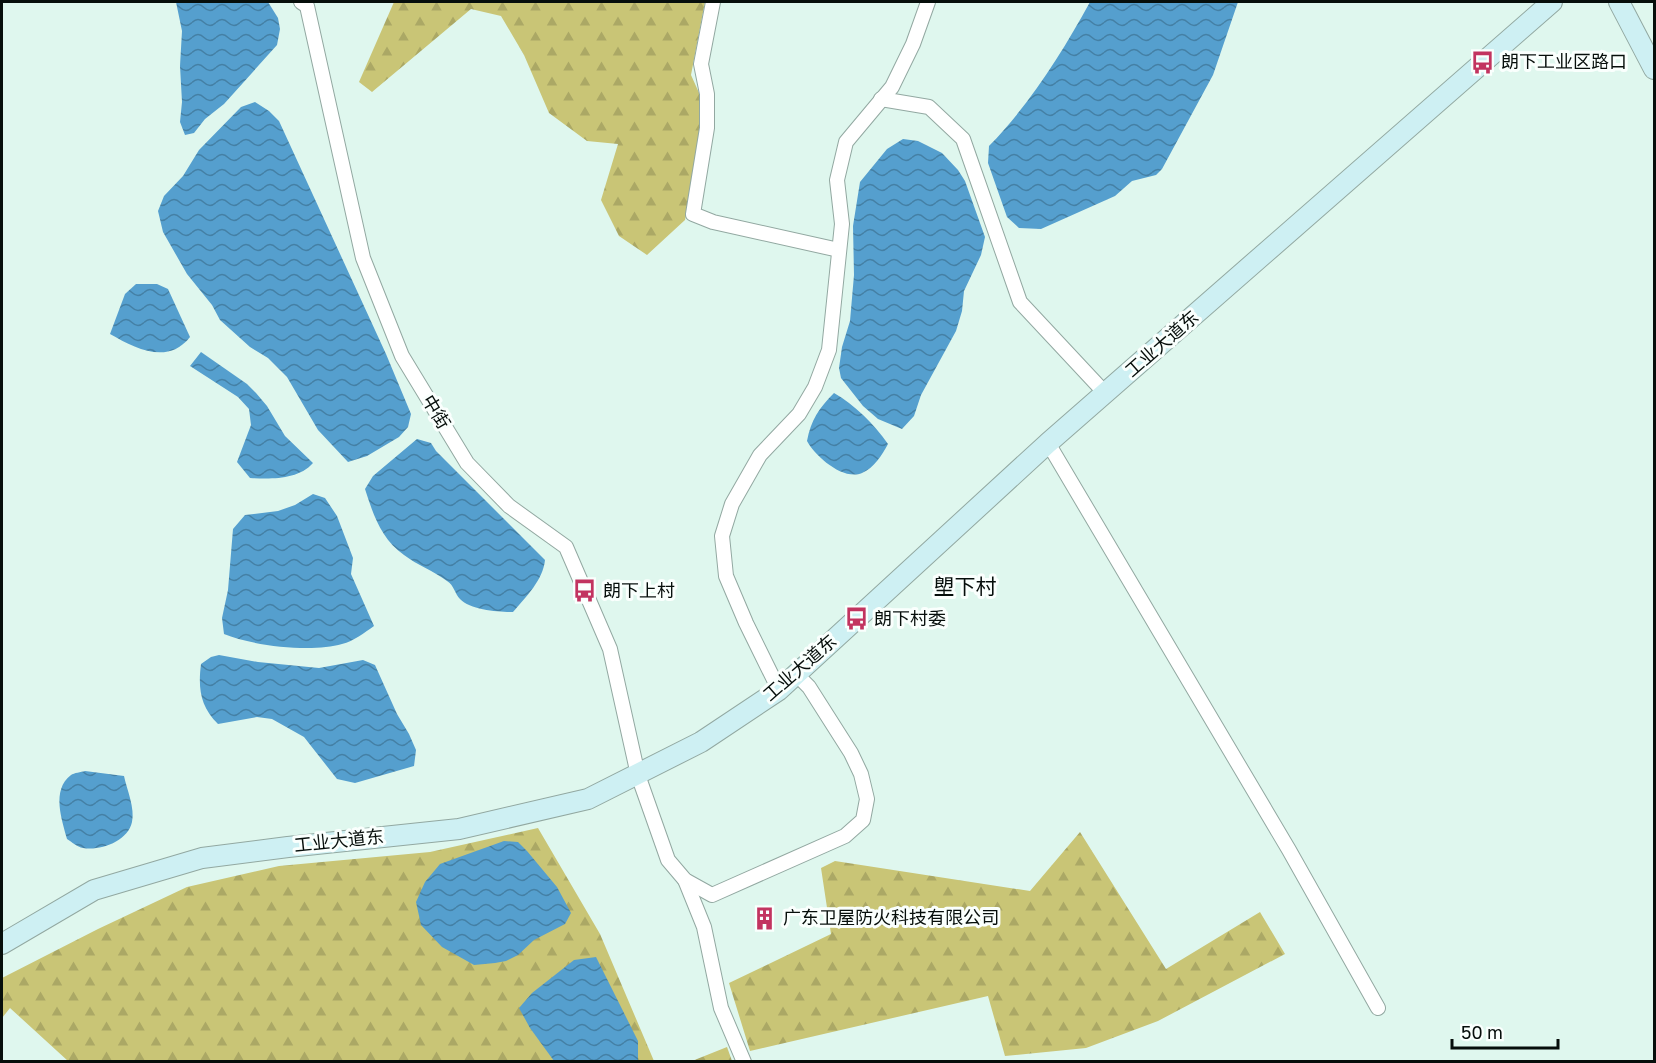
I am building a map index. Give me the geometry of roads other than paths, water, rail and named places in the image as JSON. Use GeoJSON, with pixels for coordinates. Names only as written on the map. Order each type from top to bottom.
{"type":"FeatureCollection","features":[{"type":"Feature","properties":{"kind":"street"},"geometry":{"type":"LineString","coordinates":[[713,2],[701,64],[707,94],[707,128],[693,214],[713,222],[839,250]]}},
{"type":"Feature","properties":{"kind":"street"},"geometry":{"type":"LineString","coordinates":[[779,690],[726,576],[722,536],[732,504],[760,455],[799,414],[815,387],[829,350],[842,224],[837,180],[846,142],[892,87],[913,44],[928,2]]}},
{"type":"Feature","properties":{"kind":"street","name":"工业大道东"},"geometry":{"type":"LineString","coordinates":[[2,944],[94,890],[202,858],[459,829],[588,799],[701,742],[779,690],[1048,443],[1552,2]]}},
{"type":"Feature","properties":{"kind":"street"},"geometry":{"type":"LineString","coordinates":[[1619,2],[1654,69]]}},
{"type":"Feature","properties":{"kind":"street","name":"中街"},"geometry":{"type":"LineString","coordinates":[[304,4],[363,258],[402,356],[467,463],[509,506],[566,547],[610,649],[638,775],[668,860],[685,880]]}},
{"type":"Feature","properties":{"kind":"street"},"geometry":{"type":"LineString","coordinates":[[881,99],[930,107],[963,139],[1020,302],[1105,393]]}},
{"type":"Feature","properties":{"kind":"street"},"geometry":{"type":"LineString","coordinates":[[1048,443],[1289,850],[1378,1008]]}},
{"type":"Feature","properties":{"kind":"street"},"geometry":{"type":"LineString","coordinates":[[685,880],[712,895],[845,836],[863,820],[867,799],[861,774],[851,753],[809,687],[796,674]]}},
{"type":"Feature","properties":{"kind":"street"},"geometry":{"type":"LineString","coordinates":[[685,880],[704,927],[721,1008],[744,1062]]}},
{"type":"Feature","properties":{"kind":"water"},"geometry":{"type":"Polygon","coordinates":[[[176,2],[268,2],[278,18],[280,29],[277,45],[224,104],[205,119],[194,133],[185,135],[180,122],[182,31],[176,2]]]}},
{"type":"Feature","properties":{"kind":"water"},"geometry":{"type":"Polygon","coordinates":[[[1090,2],[1238,2],[1213,75],[1162,169],[1156,175],[1132,181],[1115,196],[1041,229],[1019,228],[1007,217],[988,163],[989,146],[1018,113],[1044,77],[1090,2]]]}},
{"type":"Feature","properties":{"kind":"water"},"geometry":{"type":"Polygon","coordinates":[[[255,102],[279,121],[386,354],[411,414],[408,427],[399,437],[367,456],[348,462],[318,430],[287,377],[268,358],[250,347],[220,320],[212,305],[187,274],[163,232],[158,211],[164,196],[183,176],[199,150],[241,107],[255,102]]]}},
{"type":"Feature","properties":{"kind":"water"},"geometry":{"type":"Polygon","coordinates":[[[903,139],[918,141],[942,153],[958,170],[965,181],[985,237],[981,255],[964,291],[962,311],[956,331],[921,395],[914,416],[902,429],[878,419],[863,406],[841,378],[839,368],[842,347],[850,321],[854,275],[853,226],[860,182],[887,149],[903,139]]]}},
{"type":"Feature","properties":{"kind":"water"},"geometry":{"type":"Polygon","coordinates":[[[136,284],[157,284],[168,289],[190,337],[181,346],[172,350],[152,352],[130,345],[110,334],[125,294],[136,284]]]}},
{"type":"Feature","properties":{"kind":"water"},"geometry":{"type":"Polygon","coordinates":[[[201,352],[247,384],[256,393],[267,406],[285,436],[313,463],[307,469],[300,473],[275,478],[250,478],[237,462],[251,425],[249,409],[238,397],[190,366],[201,352]]]}},
{"type":"Feature","properties":{"kind":"water"},"geometry":{"type":"Polygon","coordinates":[[[834,393],[864,416],[888,444],[874,465],[862,473],[855,475],[830,466],[807,441],[816,415],[834,393]]]}},
{"type":"Feature","properties":{"kind":"water"},"geometry":{"type":"Polygon","coordinates":[[[417,439],[431,443],[436,451],[545,560],[537,581],[513,612],[485,610],[465,603],[449,583],[396,549],[379,525],[365,489],[373,476],[417,439]]]}},
{"type":"Feature","properties":{"kind":"water"},"geometry":{"type":"Polygon","coordinates":[[[313,494],[325,498],[337,516],[353,558],[351,574],[374,626],[346,643],[315,648],[266,645],[224,634],[222,618],[228,590],[233,529],[245,515],[278,511],[295,505],[313,494]]]}},
{"type":"Feature","properties":{"kind":"water"},"geometry":{"type":"Polygon","coordinates":[[[219,655],[258,662],[319,668],[363,660],[375,665],[416,750],[414,766],[355,783],[337,779],[304,737],[272,719],[257,717],[218,724],[204,703],[200,681],[201,664],[219,655]]]}},
{"type":"Feature","properties":{"kind":"water"},"geometry":{"type":"Polygon","coordinates":[[[85,771],[124,776],[133,817],[129,829],[119,839],[105,846],[90,849],[77,846],[67,839],[60,806],[61,789],[65,781],[72,774],[85,771]]]}},
{"type":"Feature","properties":{"kind":"water"},"geometry":{"type":"Polygon","coordinates":[[[504,841],[518,842],[527,851],[557,887],[571,913],[565,924],[534,940],[518,955],[506,961],[474,965],[442,947],[421,925],[416,902],[425,882],[440,864],[504,841]]]}},
{"type":"Feature","properties":{"kind":"water"},"geometry":{"type":"Polygon","coordinates":[[[596,957],[638,1041],[638,1061],[554,1061],[530,1028],[519,1008],[532,993],[574,960],[596,957]]]}},
{"type":"Feature","properties":{"kind":"place","name":"朗下工业区路口"},"geometry":{"type":"Point","coordinates":[1483,62]}},
{"type":"Feature","properties":{"kind":"place","name":"朗下上村"},"geometry":{"type":"Point","coordinates":[585,591]}},
{"type":"Feature","properties":{"kind":"place","name":"朗下村委"},"geometry":{"type":"Point","coordinates":[856,619]}},
{"type":"Feature","properties":{"kind":"place","name":"广东卫屋防火科技有限公司"},"geometry":{"type":"Point","coordinates":[765,918]}},
{"type":"Feature","properties":{"kind":"district","name":"塱下村"},"geometry":{"type":"Point","coordinates":[965,587]}}]}
